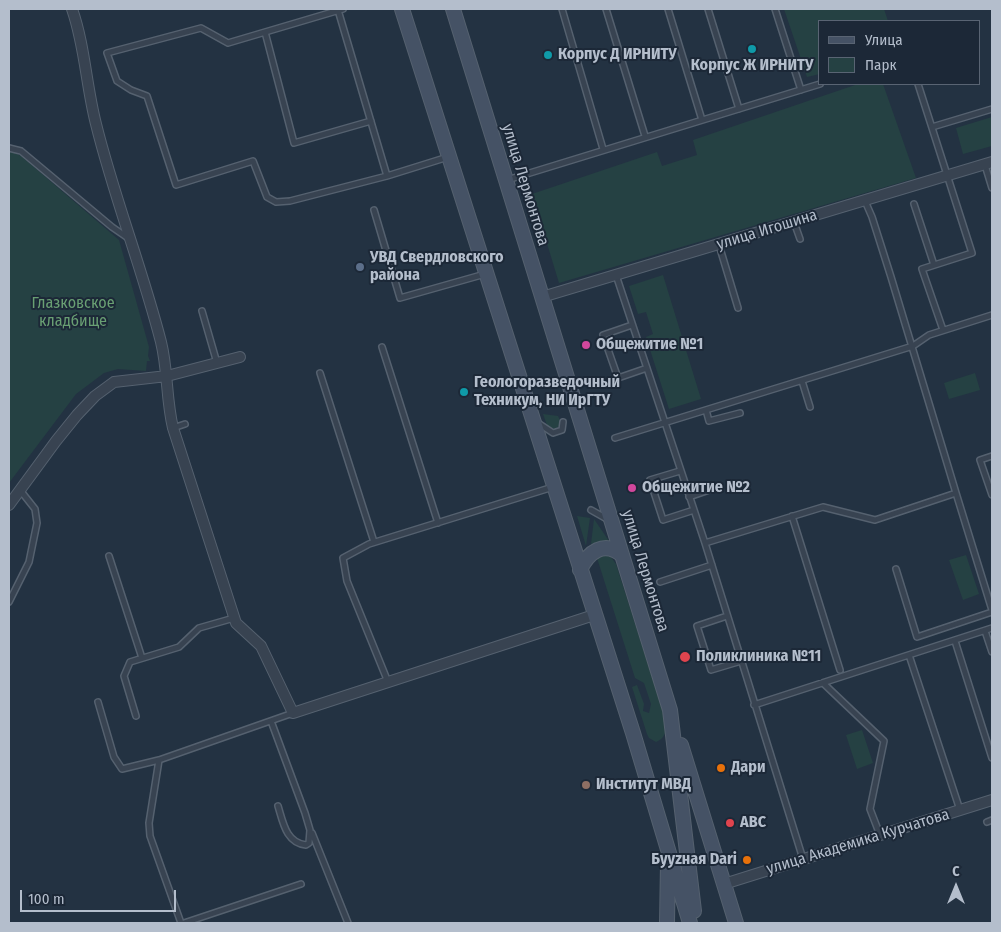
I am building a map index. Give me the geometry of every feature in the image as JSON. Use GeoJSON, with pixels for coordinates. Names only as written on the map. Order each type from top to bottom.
{"type":"FeatureCollection","features":[{"type":"Feature","properties":{"kind":"main road"},"geometry":{"type":"LineString","coordinates":[[402,9],[667,844],[690,923]]}},
{"type":"Feature","properties":{"kind":"main road","name":"улица Лермонтова"},"geometry":{"type":"LineString","coordinates":[[453,9],[670,710],[696,923]]}},
{"type":"Feature","properties":{"kind":"main road"},"geometry":{"type":"LineString","coordinates":[[580,570],[584,559],[596,550],[612,549],[622,555]]}},
{"type":"Feature","properties":{"kind":"main road"},"geometry":{"type":"LineString","coordinates":[[670,710],[736,923]]}},
{"type":"Feature","properties":{"kind":"main road"},"geometry":{"type":"LineString","coordinates":[[667,844],[667,923]]}},
{"type":"Feature","properties":{"kind":"street"},"geometry":{"type":"LineString","coordinates":[[72,9],[79,29],[96,122],[162,343],[167,376],[168,410],[173,428],[236,623],[261,646],[293,713],[594,615]]}},
{"type":"Feature","properties":{"kind":"street","name":"улица Игошина"},"geometry":{"type":"LineString","coordinates":[[542,297],[988,164]]}},
{"type":"Feature","properties":{"kind":"street"},"geometry":{"type":"LineString","coordinates":[[9,505],[77,415],[96,396],[114,382],[167,376],[240,357]]}},
{"type":"Feature","properties":{"kind":"street","name":"улица Академика Курчатова"},"geometry":{"type":"LineString","coordinates":[[724,884],[992,800]]}},
{"type":"Feature","properties":{"kind":"lane"},"geometry":{"type":"LineString","coordinates":[[387,176],[340,9],[228,42],[201,28],[108,53],[117,81],[131,90],[148,96],[176,185],[253,162],[267,197],[276,202],[290,201],[387,176],[449,157]]}},
{"type":"Feature","properties":{"kind":"lane"},"geometry":{"type":"LineString","coordinates":[[562,9],[603,149]]}},
{"type":"Feature","properties":{"kind":"lane"},"geometry":{"type":"LineString","coordinates":[[606,9],[645,136]]}},
{"type":"Feature","properties":{"kind":"lane"},"geometry":{"type":"LineString","coordinates":[[668,9],[702,120]]}},
{"type":"Feature","properties":{"kind":"lane"},"geometry":{"type":"LineString","coordinates":[[708,9],[739,109]]}},
{"type":"Feature","properties":{"kind":"lane"},"geometry":{"type":"LineString","coordinates":[[774,9],[801,90]]}},
{"type":"Feature","properties":{"kind":"lane"},"geometry":{"type":"LineString","coordinates":[[265,32],[294,143],[371,121]]}},
{"type":"Feature","properties":{"kind":"lane"},"geometry":{"type":"LineString","coordinates":[[506,180],[818,85]]}},
{"type":"Feature","properties":{"kind":"lane"},"geometry":{"type":"LineString","coordinates":[[918,85],[972,253],[922,269],[942,330]]}},
{"type":"Feature","properties":{"kind":"lane"},"geometry":{"type":"LineString","coordinates":[[932,128],[992,109]]}},
{"type":"Feature","properties":{"kind":"lane"},"geometry":{"type":"LineString","coordinates":[[9,148],[21,151],[130,240]]}},
{"type":"Feature","properties":{"kind":"lane"},"geometry":{"type":"LineString","coordinates":[[988,164],[992,188]]}},
{"type":"Feature","properties":{"kind":"lane"},"geometry":{"type":"LineString","coordinates":[[865,201],[872,217],[992,610],[917,637],[896,569]]}},
{"type":"Feature","properties":{"kind":"lane"},"geometry":{"type":"LineString","coordinates":[[914,204],[934,265]]}},
{"type":"Feature","properties":{"kind":"lane"},"geometry":{"type":"LineString","coordinates":[[374,210],[400,298],[486,274]]}},
{"type":"Feature","properties":{"kind":"lane"},"geometry":{"type":"LineString","coordinates":[[794,222],[800,239]]}},
{"type":"Feature","properties":{"kind":"lane"},"geometry":{"type":"LineString","coordinates":[[719,245],[738,308]]}},
{"type":"Feature","properties":{"kind":"lane"},"geometry":{"type":"LineString","coordinates":[[616,275],[712,565],[803,860]]}},
{"type":"Feature","properties":{"kind":"lane"},"geometry":{"type":"LineString","coordinates":[[202,311],[217,363]]}},
{"type":"Feature","properties":{"kind":"lane"},"geometry":{"type":"LineString","coordinates":[[616,438],[912,346],[929,335],[992,315]]}},
{"type":"Feature","properties":{"kind":"lane"},"geometry":{"type":"LineString","coordinates":[[632,325],[603,335],[618,378],[647,368]]}},
{"type":"Feature","properties":{"kind":"lane"},"geometry":{"type":"LineString","coordinates":[[382,347],[438,523]]}},
{"type":"Feature","properties":{"kind":"lane"},"geometry":{"type":"LineString","coordinates":[[320,373],[374,542]]}},
{"type":"Feature","properties":{"kind":"lane"},"geometry":{"type":"LineString","coordinates":[[802,381],[810,407]]}},
{"type":"Feature","properties":{"kind":"lane"},"geometry":{"type":"LineString","coordinates":[[706,410],[709,421],[740,413]]}},
{"type":"Feature","properties":{"kind":"lane"},"geometry":{"type":"LineString","coordinates":[[532,418],[553,433],[562,430],[563,422]]}},
{"type":"Feature","properties":{"kind":"lane"},"geometry":{"type":"LineString","coordinates":[[173,428],[185,424]]}},
{"type":"Feature","properties":{"kind":"lane"},"geometry":{"type":"LineString","coordinates":[[992,456],[980,460],[992,495]]}},
{"type":"Feature","properties":{"kind":"lane"},"geometry":{"type":"LineString","coordinates":[[680,471],[650,480],[663,520],[694,510]]}},
{"type":"Feature","properties":{"kind":"lane"},"geometry":{"type":"LineString","coordinates":[[388,682],[347,581],[343,558],[374,542],[554,487]]}},
{"type":"Feature","properties":{"kind":"lane"},"geometry":{"type":"LineString","coordinates":[[689,497],[715,488]]}},
{"type":"Feature","properties":{"kind":"lane"},"geometry":{"type":"LineString","coordinates":[[9,602],[29,562],[37,524],[35,509],[20,490]]}},
{"type":"Feature","properties":{"kind":"lane"},"geometry":{"type":"LineString","coordinates":[[704,543],[823,507],[875,520],[956,493]]}},
{"type":"Feature","properties":{"kind":"lane"},"geometry":{"type":"LineString","coordinates":[[591,510],[612,522]]}},
{"type":"Feature","properties":{"kind":"lane"},"geometry":{"type":"LineString","coordinates":[[792,516],[840,670]]}},
{"type":"Feature","properties":{"kind":"lane"},"geometry":{"type":"LineString","coordinates":[[109,556],[142,658]]}},
{"type":"Feature","properties":{"kind":"lane"},"geometry":{"type":"LineString","coordinates":[[660,582],[712,565]]}},
{"type":"Feature","properties":{"kind":"lane"},"geometry":{"type":"LineString","coordinates":[[727,616],[696,626],[711,670],[741,661]]}},
{"type":"Feature","properties":{"kind":"lane"},"geometry":{"type":"LineString","coordinates":[[136,716],[124,676],[130,662],[179,647],[199,628],[234,618]]}},
{"type":"Feature","properties":{"kind":"lane"},"geometry":{"type":"LineString","coordinates":[[754,706],[992,628]]}},
{"type":"Feature","properties":{"kind":"lane"},"geometry":{"type":"LineString","coordinates":[[985,631],[992,652]]}},
{"type":"Feature","properties":{"kind":"lane"},"geometry":{"type":"LineString","coordinates":[[954,641],[992,758]]}},
{"type":"Feature","properties":{"kind":"lane"},"geometry":{"type":"LineString","coordinates":[[909,655],[960,810]]}},
{"type":"Feature","properties":{"kind":"lane"},"geometry":{"type":"LineString","coordinates":[[823,683],[884,741],[870,809],[880,835]]}},
{"type":"Feature","properties":{"kind":"lane"},"geometry":{"type":"LineString","coordinates":[[98,702],[114,757],[122,769],[160,760],[293,713]]}},
{"type":"Feature","properties":{"kind":"lane"},"geometry":{"type":"LineString","coordinates":[[272,721],[310,830],[348,923]]}},
{"type":"Feature","properties":{"kind":"lane"},"geometry":{"type":"LineString","coordinates":[[160,760],[149,823],[150,836],[183,923],[301,884]]}},
{"type":"Feature","properties":{"kind":"lane"},"geometry":{"type":"LineString","coordinates":[[278,806],[289,837],[293,841],[306,845],[309,843],[310,830]]}},
{"type":"Feature","properties":{"kind":"green space"},"geometry":{"type":"Polygon","coordinates":[[[784,9],[884,9],[888,20],[818,20],[818,74],[807,77],[784,9]]]}},
{"type":"Feature","properties":{"kind":"green space"},"geometry":{"type":"Polygon","coordinates":[[[855,85],[883,85],[916,178],[559,283],[532,194],[657,152],[662,166],[697,155],[693,140],[855,85]]]}},
{"type":"Feature","properties":{"kind":"green space"},"geometry":{"type":"Polygon","coordinates":[[[992,117],[992,146],[963,154],[956,128],[992,117]]]}},
{"type":"Feature","properties":{"kind":"green space","name":"Глазковское кладбище"},"geometry":{"type":"Polygon","coordinates":[[[9,150],[21,156],[119,240],[149,347],[148,356],[150,361],[147,361],[146,371],[118,369],[104,373],[76,394],[9,483],[9,150]]]}},
{"type":"Feature","properties":{"kind":"green space"},"geometry":{"type":"Polygon","coordinates":[[[663,275],[701,399],[669,409],[646,337],[653,334],[646,312],[638,314],[629,286],[663,275]]]}},
{"type":"Feature","properties":{"kind":"green space"},"geometry":{"type":"Polygon","coordinates":[[[975,373],[980,390],[949,399],[944,383],[975,373]]]}},
{"type":"Feature","properties":{"kind":"green space"},"geometry":{"type":"Polygon","coordinates":[[[543,414],[558,416],[561,422],[559,426],[548,428],[543,414]]]}},
{"type":"Feature","properties":{"kind":"green space"},"geometry":{"type":"Polygon","coordinates":[[[577,516],[590,518],[586,546],[577,516]]]}},
{"type":"Feature","properties":{"kind":"green space"},"geometry":{"type":"Polygon","coordinates":[[[594,519],[609,541],[591,544],[594,519]]]}},
{"type":"Feature","properties":{"kind":"green space"},"geometry":{"type":"Polygon","coordinates":[[[604,555],[611,557],[616,564],[666,721],[665,734],[662,739],[656,742],[649,738],[647,734],[632,687],[637,685],[644,704],[643,711],[649,713],[651,704],[644,683],[635,678],[597,558],[604,555]]]}},
{"type":"Feature","properties":{"kind":"green space"},"geometry":{"type":"Polygon","coordinates":[[[966,555],[979,594],[963,600],[949,560],[966,555]]]}},
{"type":"Feature","properties":{"kind":"green space"},"geometry":{"type":"Polygon","coordinates":[[[862,730],[873,763],[857,769],[846,735],[862,730]]]}},
{"type":"Feature","properties":{"kind":"place","name":"Корпус Ж ИРНИТУ"},"geometry":{"type":"Point","coordinates":[752,49]}},
{"type":"Feature","properties":{"kind":"place","name":"Корпус Д ИРНИТУ"},"geometry":{"type":"Point","coordinates":[548,55]}},
{"type":"Feature","properties":{"kind":"place","name":"УВД Свердловского района"},"geometry":{"type":"Point","coordinates":[360,267]}},
{"type":"Feature","properties":{"kind":"place","name":"Общежитие №1"},"geometry":{"type":"Point","coordinates":[586,345]}},
{"type":"Feature","properties":{"kind":"place","name":"Геологоразведочный Техникум, НИ ИрГТУ"},"geometry":{"type":"Point","coordinates":[464,392]}},
{"type":"Feature","properties":{"kind":"place","name":"Общежитие №2"},"geometry":{"type":"Point","coordinates":[632,488]}},
{"type":"Feature","properties":{"kind":"place","name":"Поликлиника №11"},"geometry":{"type":"Point","coordinates":[685,657]}},
{"type":"Feature","properties":{"kind":"place","name":"Дари"},"geometry":{"type":"Point","coordinates":[721,768]}},
{"type":"Feature","properties":{"kind":"place","name":"Институт МВД"},"geometry":{"type":"Point","coordinates":[586,785]}},
{"type":"Feature","properties":{"kind":"place","name":"ABC"},"geometry":{"type":"Point","coordinates":[730,823]}},
{"type":"Feature","properties":{"kind":"place","name":"Бууzная Dari"},"geometry":{"type":"Point","coordinates":[747,860]}}]}
